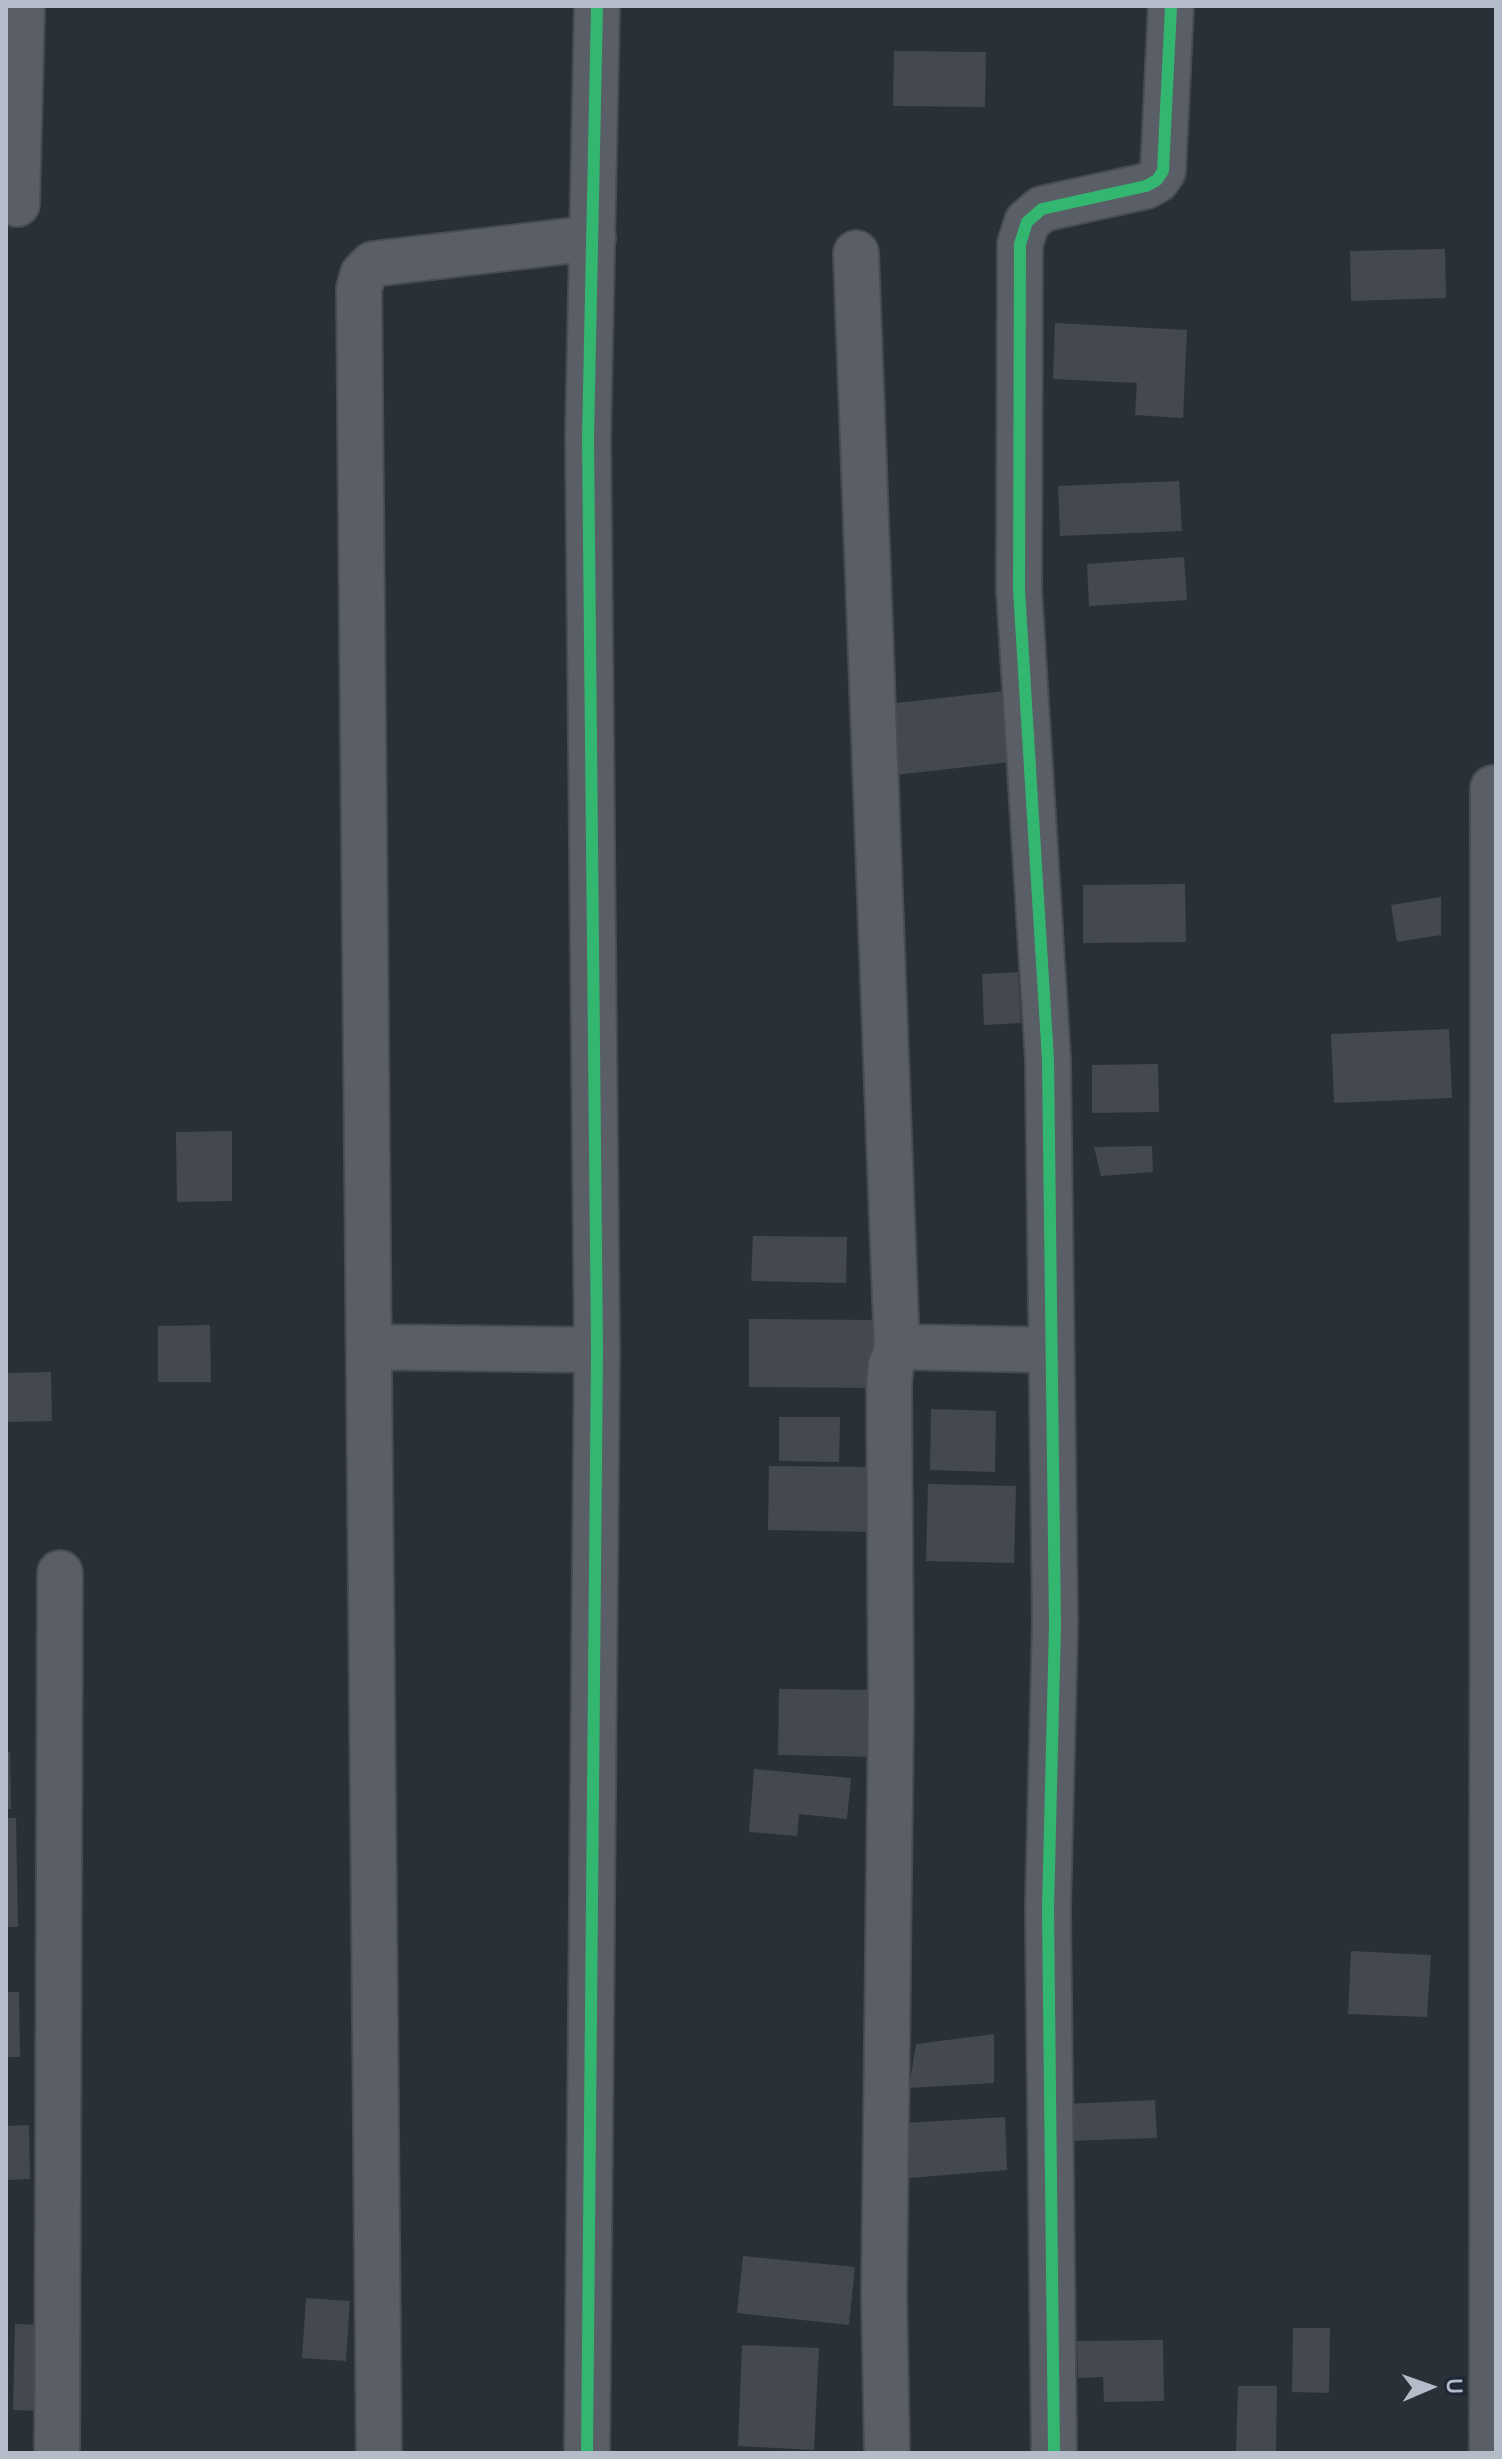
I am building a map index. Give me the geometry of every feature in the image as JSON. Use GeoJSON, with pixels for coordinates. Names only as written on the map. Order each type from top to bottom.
{"type":"FeatureCollection","features":[{"type":"Feature","properties":{"kind":"street"},"geometry":{"type":"LineString","coordinates":[[17,204],[22,6]]}},
{"type":"Feature","properties":{"kind":"street"},"geometry":{"type":"LineString","coordinates":[[587,2453],[597,1350],[588,438],[597,6]]}},
{"type":"Feature","properties":{"kind":"street"},"geometry":{"type":"LineString","coordinates":[[1054,2453],[1048,1909],[1055,1624],[1048,1060],[1019,590],[1020,244],[1027,222],[1042,209],[1146,186],[1157,180],[1163,171],[1171,6]]}},
{"type":"Feature","properties":{"kind":"street"},"geometry":{"type":"LineString","coordinates":[[379,2453],[359,289],[363,274],[373,264],[593,238]]}},
{"type":"Feature","properties":{"kind":"street"},"geometry":{"type":"LineString","coordinates":[[856,253],[897,1352],[891,1364],[889,1385],[891,1707],[884,2294],[887,2453]]}},
{"type":"Feature","properties":{"kind":"street"},"geometry":{"type":"LineString","coordinates":[[1492,2453],[1493,788]]}},
{"type":"Feature","properties":{"kind":"street"},"geometry":{"type":"LineString","coordinates":[[369,1347],[597,1350]]}},
{"type":"Feature","properties":{"kind":"street"},"geometry":{"type":"LineString","coordinates":[[897,1352],[905,1347],[1050,1350]]}},
{"type":"Feature","properties":{"kind":"street"},"geometry":{"type":"LineString","coordinates":[[57,2453],[60,1573]]}},
{"type":"Feature","properties":{"kind":"building"},"geometry":{"type":"Polygon","coordinates":[[[894,51],[986,52],[985,107],[893,106],[894,51]]]}},
{"type":"Feature","properties":{"kind":"building"},"geometry":{"type":"Polygon","coordinates":[[[1445,249],[1446,298],[1351,301],[1350,251],[1445,249]]]}},
{"type":"Feature","properties":{"kind":"building"},"geometry":{"type":"Polygon","coordinates":[[[1055,323],[1187,330],[1183,418],[1135,415],[1137,383],[1053,379],[1055,323]]]}},
{"type":"Feature","properties":{"kind":"building"},"geometry":{"type":"Polygon","coordinates":[[[1179,481],[1182,531],[1060,536],[1058,486],[1179,481]]]}},
{"type":"Feature","properties":{"kind":"building"},"geometry":{"type":"Polygon","coordinates":[[[1184,557],[1187,600],[1089,606],[1087,564],[1184,557]]]}},
{"type":"Feature","properties":{"kind":"building"},"geometry":{"type":"Polygon","coordinates":[[[1004,691],[1011,762],[895,775],[887,704],[1004,691]]]}},
{"type":"Feature","properties":{"kind":"building"},"geometry":{"type":"Polygon","coordinates":[[[1185,884],[1186,942],[1083,943],[1083,885],[1185,884]]]}},
{"type":"Feature","properties":{"kind":"building"},"geometry":{"type":"Polygon","coordinates":[[[1441,897],[1441,935],[1397,942],[1391,905],[1441,897]]]}},
{"type":"Feature","properties":{"kind":"building"},"geometry":{"type":"Polygon","coordinates":[[[1018,972],[1021,1023],[984,1025],[982,974],[1018,972]]]}},
{"type":"Feature","properties":{"kind":"building"},"geometry":{"type":"Polygon","coordinates":[[[1449,1029],[1452,1098],[1334,1103],[1331,1034],[1449,1029]]]}},
{"type":"Feature","properties":{"kind":"building"},"geometry":{"type":"Polygon","coordinates":[[[1158,1064],[1159,1112],[1092,1113],[1092,1065],[1158,1064]]]}},
{"type":"Feature","properties":{"kind":"building"},"geometry":{"type":"Polygon","coordinates":[[[232,1131],[232,1201],[177,1202],[176,1132],[232,1131]]]}},
{"type":"Feature","properties":{"kind":"building"},"geometry":{"type":"Polygon","coordinates":[[[1152,1146],[1153,1172],[1101,1176],[1094,1147],[1152,1146]]]}},
{"type":"Feature","properties":{"kind":"building"},"geometry":{"type":"Polygon","coordinates":[[[753,1236],[847,1237],[846,1283],[751,1281],[753,1236]]]}},
{"type":"Feature","properties":{"kind":"building"},"geometry":{"type":"Polygon","coordinates":[[[749,1319],[881,1320],[881,1388],[749,1387],[749,1319]]]}},
{"type":"Feature","properties":{"kind":"building"},"geometry":{"type":"Polygon","coordinates":[[[210,1325],[211,1382],[158,1382],[158,1326],[210,1325]]]}},
{"type":"Feature","properties":{"kind":"building"},"geometry":{"type":"Polygon","coordinates":[[[51,1372],[52,1421],[6,1422],[6,1373],[51,1372]]]}},
{"type":"Feature","properties":{"kind":"building"},"geometry":{"type":"Polygon","coordinates":[[[931,1409],[996,1411],[995,1472],[930,1470],[931,1409]]]}},
{"type":"Feature","properties":{"kind":"building"},"geometry":{"type":"Polygon","coordinates":[[[779,1417],[840,1417],[839,1462],[779,1461],[779,1417]]]}},
{"type":"Feature","properties":{"kind":"building"},"geometry":{"type":"Polygon","coordinates":[[[769,1466],[873,1467],[871,1532],[768,1530],[769,1466]]]}},
{"type":"Feature","properties":{"kind":"building"},"geometry":{"type":"Polygon","coordinates":[[[928,1484],[1016,1486],[1014,1563],[926,1561],[928,1484]]]}},
{"type":"Feature","properties":{"kind":"building"},"geometry":{"type":"Polygon","coordinates":[[[779,1689],[880,1690],[879,1757],[778,1755],[779,1689]]]}},
{"type":"Feature","properties":{"kind":"building"},"geometry":{"type":"Polygon","coordinates":[[[6,1752],[10,1752],[11,1809],[6,1809],[6,1752]]]}},
{"type":"Feature","properties":{"kind":"building"},"geometry":{"type":"Polygon","coordinates":[[[754,1769],[851,1778],[847,1819],[799,1814],[797,1836],[749,1832],[754,1769]]]}},
{"type":"Feature","properties":{"kind":"building"},"geometry":{"type":"Polygon","coordinates":[[[6,1818],[16,1818],[18,1927],[6,1927],[6,1818]]]}},
{"type":"Feature","properties":{"kind":"building"},"geometry":{"type":"Polygon","coordinates":[[[1351,1951],[1431,1955],[1427,2017],[1348,2014],[1351,1951]]]}},
{"type":"Feature","properties":{"kind":"building"},"geometry":{"type":"Polygon","coordinates":[[[6,1992],[19,1992],[20,2057],[6,2057],[6,1992]]]}},
{"type":"Feature","properties":{"kind":"building"},"geometry":{"type":"Polygon","coordinates":[[[994,2034],[994,2083],[909,2088],[916,2044],[994,2034]]]}},
{"type":"Feature","properties":{"kind":"building"},"geometry":{"type":"Polygon","coordinates":[[[1155,2100],[1157,2138],[1067,2141],[1065,2104],[1155,2100]]]}},
{"type":"Feature","properties":{"kind":"building"},"geometry":{"type":"Polygon","coordinates":[[[1005,2117],[1007,2170],[909,2178],[905,2123],[1005,2117]]]}},
{"type":"Feature","properties":{"kind":"building"},"geometry":{"type":"Polygon","coordinates":[[[29,2125],[30,2179],[6,2180],[6,2126],[29,2125]]]}},
{"type":"Feature","properties":{"kind":"building"},"geometry":{"type":"Polygon","coordinates":[[[743,2256],[855,2267],[849,2325],[737,2313],[743,2256]]]}},
{"type":"Feature","properties":{"kind":"building"},"geometry":{"type":"Polygon","coordinates":[[[306,2298],[350,2301],[346,2361],[302,2358],[306,2298]]]}},
{"type":"Feature","properties":{"kind":"building"},"geometry":{"type":"Polygon","coordinates":[[[15,2324],[45,2325],[41,2411],[13,2410],[15,2324]]]}},
{"type":"Feature","properties":{"kind":"building"},"geometry":{"type":"Polygon","coordinates":[[[1293,2328],[1330,2328],[1329,2393],[1292,2392],[1293,2328]]]}},
{"type":"Feature","properties":{"kind":"building"},"geometry":{"type":"Polygon","coordinates":[[[1163,2340],[1164,2401],[1104,2402],[1103,2377],[1078,2378],[1077,2341],[1163,2340]]]}},
{"type":"Feature","properties":{"kind":"building"},"geometry":{"type":"Polygon","coordinates":[[[742,2345],[819,2348],[814,2450],[738,2446],[742,2345]]]}},
{"type":"Feature","properties":{"kind":"building"},"geometry":{"type":"Polygon","coordinates":[[[1238,2386],[1277,2386],[1276,2451],[1236,2451],[1238,2386]]]}},
{"type":"Feature","properties":{"kind":"cycle path"},"geometry":{"type":"LineString","coordinates":[[587,2453],[597,1350],[588,438],[597,6]]}},
{"type":"Feature","properties":{"kind":"cycle path"},"geometry":{"type":"LineString","coordinates":[[1054,2453],[1048,1909],[1055,1624],[1048,1060],[1019,590],[1020,244],[1027,222],[1042,209],[1146,186],[1157,180],[1163,171],[1171,6]]}}]}
